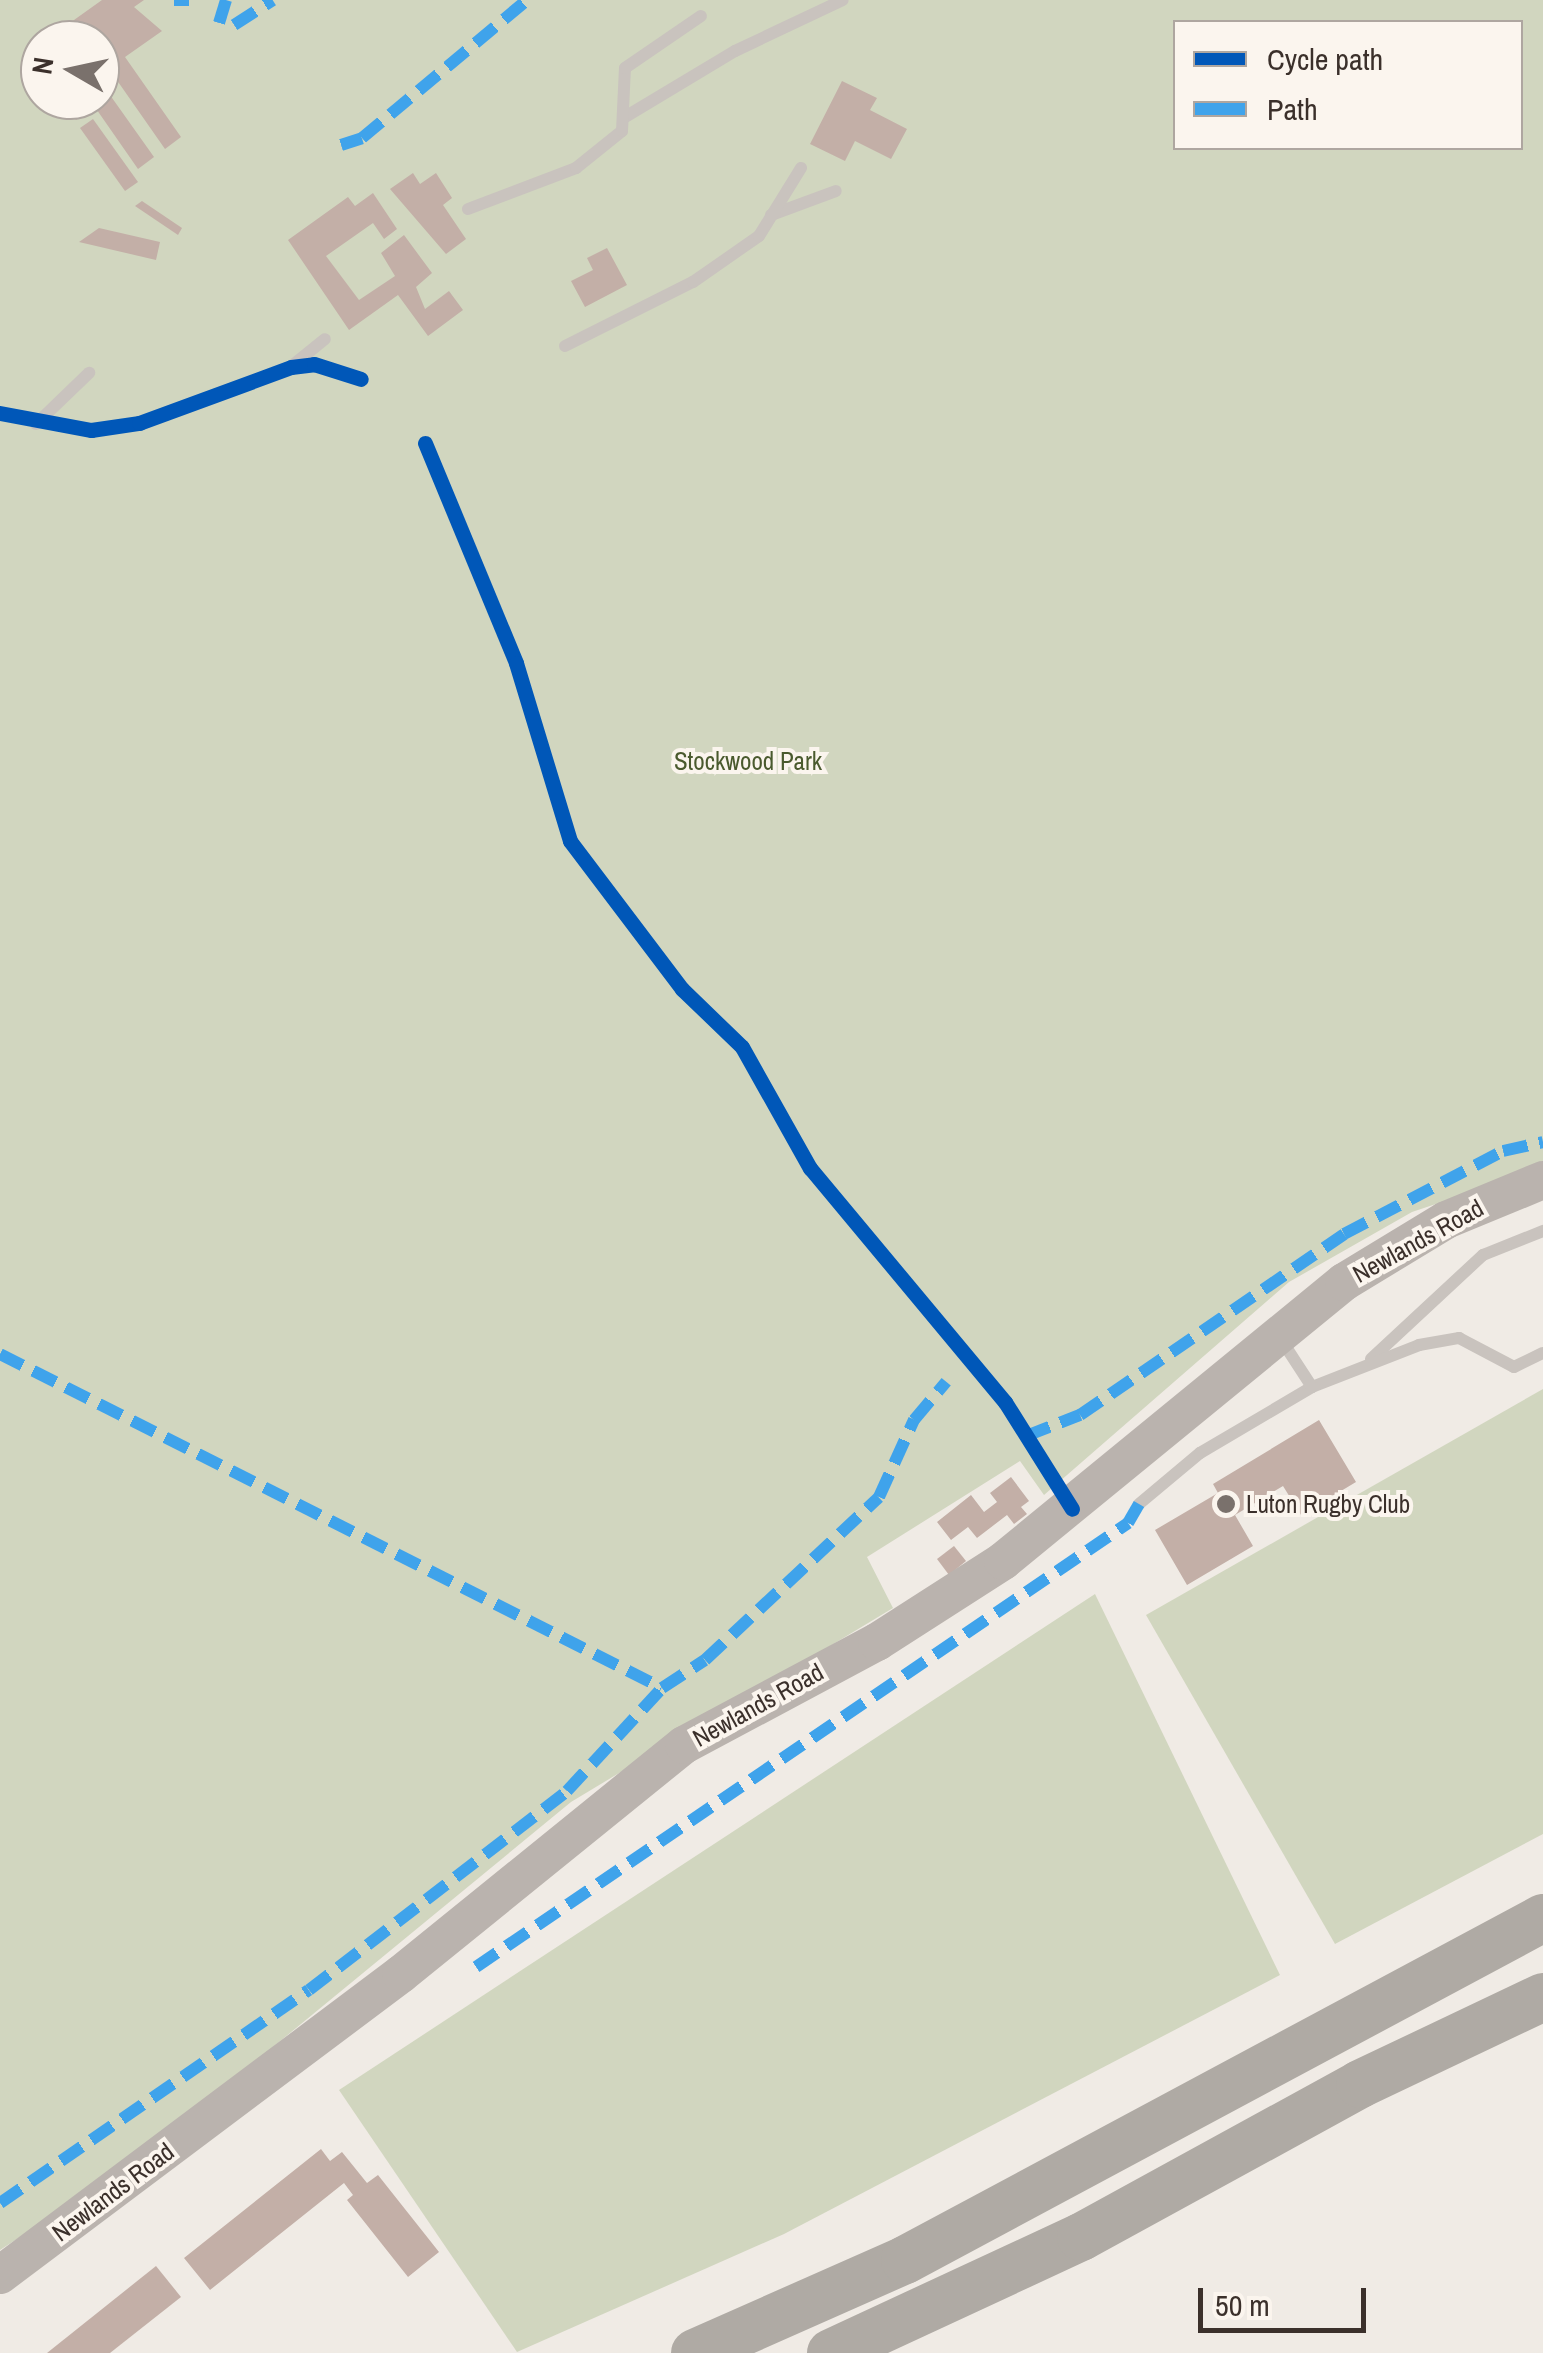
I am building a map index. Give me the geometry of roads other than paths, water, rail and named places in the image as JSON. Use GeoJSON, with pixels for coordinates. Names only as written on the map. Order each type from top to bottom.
{"type":"FeatureCollection","features":[{"type":"Feature","properties":{"kind":"highway"},"geometry":{"type":"LineString","coordinates":[[694,2353],[923,2251],[1543,1918]]}},
{"type":"Feature","properties":{"kind":"highway"},"geometry":{"type":"LineString","coordinates":[[831,2353],[1081,2237],[1543,1986]]}},
{"type":"Feature","properties":{"kind":"highway"},"geometry":{"type":"LineString","coordinates":[[1432,2048],[1543,1998]]}},
{"type":"Feature","properties":{"kind":"main road","name":"Newlands Road"},"geometry":{"type":"LineString","coordinates":[[0,2275],[402,1974],[684,1745],[877,1642],[1003,1562],[1277,1334],[1406,1242],[1543,1180]]}},
{"type":"Feature","properties":{"kind":"lane"},"geometry":{"type":"LineString","coordinates":[[625,118],[735,50],[843,0]]}},
{"type":"Feature","properties":{"kind":"lane"},"geometry":{"type":"LineString","coordinates":[[468,209],[576,168],[622,132],[625,68],[701,16]]}},
{"type":"Feature","properties":{"kind":"lane"},"geometry":{"type":"LineString","coordinates":[[565,346],[693,282],[759,236],[801,168]]}},
{"type":"Feature","properties":{"kind":"lane"},"geometry":{"type":"LineString","coordinates":[[771,216],[836,191]]}},
{"type":"Feature","properties":{"kind":"lane"},"geometry":{"type":"LineString","coordinates":[[291,367],[325,339]]}},
{"type":"Feature","properties":{"kind":"lane"},"geometry":{"type":"LineString","coordinates":[[0,413],[36,424],[91,430],[139,423],[291,367],[314,364],[361,379]]}},
{"type":"Feature","properties":{"kind":"lane"},"geometry":{"type":"LineString","coordinates":[[36,424],[89,373]]}},
{"type":"Feature","properties":{"kind":"lane"},"geometry":{"type":"LineString","coordinates":[[1368,1362],[1483,1255],[1543,1231]]}},
{"type":"Feature","properties":{"kind":"lane"},"geometry":{"type":"LineString","coordinates":[[1277,1334],[1312,1387]]}},
{"type":"Feature","properties":{"kind":"lane"},"geometry":{"type":"LineString","coordinates":[[1139,1504],[1200,1453],[1312,1387],[1368,1362],[1458,1338],[1514,1367],[1543,1353]]}},
{"type":"Feature","properties":{"kind":"place","name":"Luton Rugby Club"},"geometry":{"type":"Point","coordinates":[1226,1504]}},
{"type":"Feature","properties":{"kind":"park label","name":"Stockwood Park"},"geometry":{"type":"Point","coordinates":[748,761]}}]}
